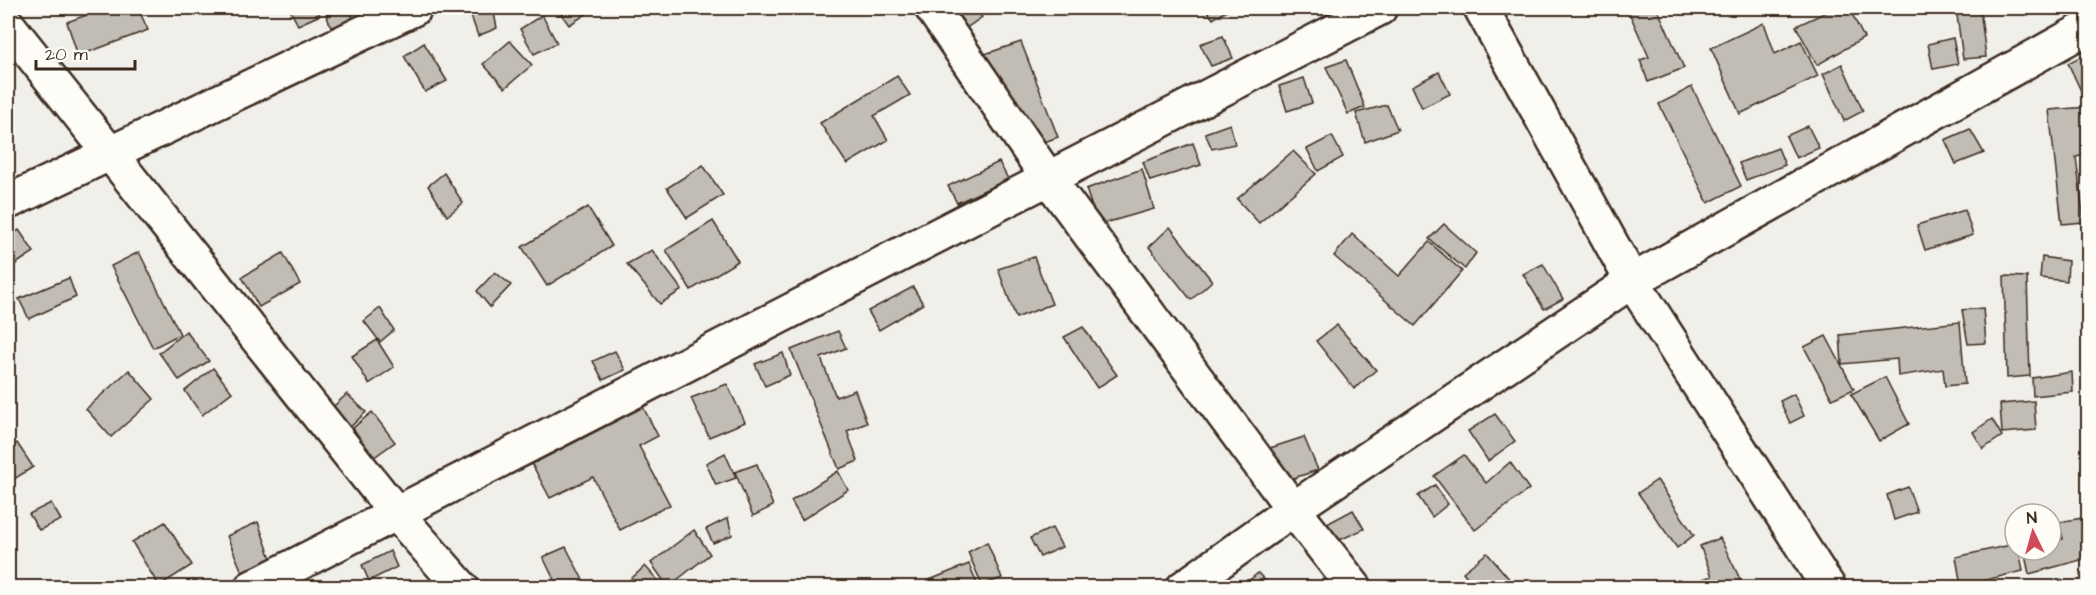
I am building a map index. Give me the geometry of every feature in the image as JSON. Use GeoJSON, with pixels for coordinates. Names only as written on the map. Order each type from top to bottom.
{"type":"FeatureCollection","features":[{"type":"Feature","properties":{"kind":"street"},"geometry":{"type":"LineString","coordinates":[[8,202],[415,8]]}},
{"type":"Feature","properties":{"kind":"street"},"geometry":{"type":"LineString","coordinates":[[932,8],[1048,178],[1293,509],[1355,588]]}},
{"type":"Feature","properties":{"kind":"street"},"geometry":{"type":"LineString","coordinates":[[251,588],[1380,8]]}},
{"type":"Feature","properties":{"kind":"street"},"geometry":{"type":"LineString","coordinates":[[1481,8],[1632,281],[1829,588]]}},
{"type":"Feature","properties":{"kind":"street"},"geometry":{"type":"LineString","coordinates":[[8,25],[396,513],[462,588]]}},
{"type":"Feature","properties":{"kind":"street"},"geometry":{"type":"LineString","coordinates":[[1183,588],[1293,509],[1632,281],[2088,27]]}},
{"type":"Feature","properties":{"kind":"building"},"geometry":{"type":"Polygon","coordinates":[[[106,8],[138,8],[148,30],[78,56],[67,22],[106,8]]]}},
{"type":"Feature","properties":{"kind":"building"},"geometry":{"type":"Polygon","coordinates":[[[289,8],[317,8],[320,15],[298,25],[289,8]]]}},
{"type":"Feature","properties":{"kind":"building"},"geometry":{"type":"Polygon","coordinates":[[[349,8],[355,23],[333,31],[326,15],[349,8]]]}},
{"type":"Feature","properties":{"kind":"building"},"geometry":{"type":"Polygon","coordinates":[[[493,8],[497,28],[478,36],[470,13],[493,8]]]}},
{"type":"Feature","properties":{"kind":"building"},"geometry":{"type":"Polygon","coordinates":[[[557,8],[596,8],[569,25],[557,8]]]}},
{"type":"Feature","properties":{"kind":"building"},"geometry":{"type":"Polygon","coordinates":[[[946,8],[975,8],[982,17],[962,31],[946,8]]]}},
{"type":"Feature","properties":{"kind":"building"},"geometry":{"type":"Polygon","coordinates":[[[1060,8],[1079,8],[1065,16],[1060,8]]]}},
{"type":"Feature","properties":{"kind":"building"},"geometry":{"type":"Polygon","coordinates":[[[1205,8],[1231,8],[1213,19],[1205,8]]]}},
{"type":"Feature","properties":{"kind":"building"},"geometry":{"type":"Polygon","coordinates":[[[1627,8],[1657,8],[1684,68],[1648,82],[1640,60],[1649,57],[1627,8]]]}},
{"type":"Feature","properties":{"kind":"building"},"geometry":{"type":"Polygon","coordinates":[[[1835,8],[1849,8],[1864,38],[1817,65],[1796,26],[1835,8]]]}},
{"type":"Feature","properties":{"kind":"building"},"geometry":{"type":"Polygon","coordinates":[[[1956,8],[1980,8],[1986,57],[1963,59],[1956,8]]]}},
{"type":"Feature","properties":{"kind":"building"},"geometry":{"type":"Polygon","coordinates":[[[542,15],[557,43],[534,54],[520,29],[542,15]]]}},
{"type":"Feature","properties":{"kind":"building"},"geometry":{"type":"Polygon","coordinates":[[[1764,23],[1775,54],[1801,41],[1818,76],[1740,114],[1711,48],[1764,23]]]}},
{"type":"Feature","properties":{"kind":"building"},"geometry":{"type":"Polygon","coordinates":[[[1223,36],[1233,58],[1211,66],[1200,44],[1223,36]]]}},
{"type":"Feature","properties":{"kind":"building"},"geometry":{"type":"Polygon","coordinates":[[[1953,38],[1958,64],[1933,69],[1928,44],[1953,38]]]}},
{"type":"Feature","properties":{"kind":"building"},"geometry":{"type":"Polygon","coordinates":[[[510,41],[532,65],[505,88],[483,64],[510,41]]]}},
{"type":"Feature","properties":{"kind":"building"},"geometry":{"type":"Polygon","coordinates":[[[1021,42],[1058,137],[1036,145],[1017,100],[1003,107],[982,55],[1021,42]]]}},
{"type":"Feature","properties":{"kind":"building"},"geometry":{"type":"Polygon","coordinates":[[[424,43],[447,81],[425,92],[404,56],[424,43]]]}},
{"type":"Feature","properties":{"kind":"building"},"geometry":{"type":"Polygon","coordinates":[[[2088,53],[2088,90],[2082,93],[2068,63],[2088,53]]]}},
{"type":"Feature","properties":{"kind":"building"},"geometry":{"type":"Polygon","coordinates":[[[1346,60],[1365,107],[1348,114],[1326,67],[1346,60]]]}},
{"type":"Feature","properties":{"kind":"building"},"geometry":{"type":"Polygon","coordinates":[[[1842,64],[1863,111],[1844,121],[1823,74],[1842,64]]]}},
{"type":"Feature","properties":{"kind":"building"},"geometry":{"type":"Polygon","coordinates":[[[1439,72],[1450,94],[1422,108],[1412,86],[1439,72]]]}},
{"type":"Feature","properties":{"kind":"building"},"geometry":{"type":"Polygon","coordinates":[[[897,76],[910,95],[874,116],[888,140],[847,164],[820,123],[897,76]]]}},
{"type":"Feature","properties":{"kind":"building"},"geometry":{"type":"Polygon","coordinates":[[[1304,78],[1312,103],[1287,111],[1279,86],[1304,78]]]}},
{"type":"Feature","properties":{"kind":"building"},"geometry":{"type":"Polygon","coordinates":[[[1692,87],[1741,186],[1708,203],[1659,104],[1692,87]]]}},
{"type":"Feature","properties":{"kind":"building"},"geometry":{"type":"Polygon","coordinates":[[[1387,105],[1398,130],[1365,142],[1356,113],[1387,105]]]}},
{"type":"Feature","properties":{"kind":"building"},"geometry":{"type":"Polygon","coordinates":[[[2088,107],[2088,154],[2076,157],[2084,222],[2062,224],[2049,110],[2088,107]]]}},
{"type":"Feature","properties":{"kind":"building"},"geometry":{"type":"Polygon","coordinates":[[[1230,124],[1235,144],[1212,149],[1205,133],[1230,124]]]}},
{"type":"Feature","properties":{"kind":"building"},"geometry":{"type":"Polygon","coordinates":[[[1808,126],[1819,148],[1796,158],[1786,136],[1808,126]]]}},
{"type":"Feature","properties":{"kind":"building"},"geometry":{"type":"Polygon","coordinates":[[[1970,129],[1984,153],[1956,164],[1945,140],[1970,129]]]}},
{"type":"Feature","properties":{"kind":"building"},"geometry":{"type":"Polygon","coordinates":[[[1332,136],[1343,157],[1318,171],[1307,149],[1332,136]]]}},
{"type":"Feature","properties":{"kind":"building"},"geometry":{"type":"Polygon","coordinates":[[[1193,143],[1201,165],[1150,181],[1143,162],[1193,143]]]}},
{"type":"Feature","properties":{"kind":"building"},"geometry":{"type":"Polygon","coordinates":[[[1778,148],[1785,165],[1746,180],[1739,163],[1778,148]]]}},
{"type":"Feature","properties":{"kind":"building"},"geometry":{"type":"Polygon","coordinates":[[[1293,151],[1316,174],[1259,223],[1237,199],[1293,151]]]}},
{"type":"Feature","properties":{"kind":"building"},"geometry":{"type":"Polygon","coordinates":[[[999,162],[1008,179],[957,203],[948,186],[999,162]]]}},
{"type":"Feature","properties":{"kind":"building"},"geometry":{"type":"Polygon","coordinates":[[[703,165],[723,195],[687,218],[667,188],[703,165]]]}},
{"type":"Feature","properties":{"kind":"building"},"geometry":{"type":"Polygon","coordinates":[[[1142,169],[1154,209],[1098,225],[1086,189],[1142,169]]]}},
{"type":"Feature","properties":{"kind":"building"},"geometry":{"type":"Polygon","coordinates":[[[444,173],[463,203],[447,216],[428,186],[444,173]]]}},
{"type":"Feature","properties":{"kind":"building"},"geometry":{"type":"Polygon","coordinates":[[[588,207],[612,246],[547,286],[522,247],[588,207]]]}},
{"type":"Feature","properties":{"kind":"building"},"geometry":{"type":"Polygon","coordinates":[[[1965,210],[1973,235],[1925,250],[1917,225],[1965,210]]]}},
{"type":"Feature","properties":{"kind":"building"},"geometry":{"type":"Polygon","coordinates":[[[713,221],[738,261],[691,290],[666,250],[713,221]]]}},
{"type":"Feature","properties":{"kind":"building"},"geometry":{"type":"Polygon","coordinates":[[[1444,224],[1476,253],[1465,269],[1429,239],[1444,224]]]}},
{"type":"Feature","properties":{"kind":"building"},"geometry":{"type":"Polygon","coordinates":[[[1170,227],[1212,281],[1191,300],[1149,247],[1170,227]]]}},
{"type":"Feature","properties":{"kind":"building"},"geometry":{"type":"Polygon","coordinates":[[[19,230],[34,252],[8,269],[8,237],[19,230]]]}},
{"type":"Feature","properties":{"kind":"building"},"geometry":{"type":"Polygon","coordinates":[[[1352,234],[1399,276],[1429,242],[1462,271],[1415,326],[1334,256],[1352,234]]]}},
{"type":"Feature","properties":{"kind":"building"},"geometry":{"type":"Polygon","coordinates":[[[652,250],[682,290],[660,304],[627,264],[652,250]]]}},
{"type":"Feature","properties":{"kind":"building"},"geometry":{"type":"Polygon","coordinates":[[[139,252],[180,334],[153,348],[111,266],[139,252]]]}},
{"type":"Feature","properties":{"kind":"building"},"geometry":{"type":"Polygon","coordinates":[[[283,253],[300,284],[259,307],[242,277],[283,253]]]}},
{"type":"Feature","properties":{"kind":"building"},"geometry":{"type":"Polygon","coordinates":[[[1034,257],[1052,304],[1016,318],[998,269],[1034,257]]]}},
{"type":"Feature","properties":{"kind":"building"},"geometry":{"type":"Polygon","coordinates":[[[2042,257],[2068,261],[2067,281],[2040,278],[2042,257]]]}},
{"type":"Feature","properties":{"kind":"building"},"geometry":{"type":"Polygon","coordinates":[[[1543,264],[1563,299],[1544,309],[1523,274],[1543,264]]]}},
{"type":"Feature","properties":{"kind":"building"},"geometry":{"type":"Polygon","coordinates":[[[495,272],[511,285],[490,307],[477,291],[495,272]]]}},
{"type":"Feature","properties":{"kind":"building"},"geometry":{"type":"Polygon","coordinates":[[[2004,276],[2027,277],[2030,376],[2007,378],[2004,276]]]}},
{"type":"Feature","properties":{"kind":"building"},"geometry":{"type":"Polygon","coordinates":[[[69,278],[76,297],[29,319],[19,299],[69,278]]]}},
{"type":"Feature","properties":{"kind":"building"},"geometry":{"type":"Polygon","coordinates":[[[913,287],[923,304],[879,330],[868,311],[913,287]]]}},
{"type":"Feature","properties":{"kind":"building"},"geometry":{"type":"Polygon","coordinates":[[[380,308],[394,330],[380,342],[364,321],[380,308]]]}},
{"type":"Feature","properties":{"kind":"building"},"geometry":{"type":"Polygon","coordinates":[[[1983,308],[1986,343],[1968,344],[1962,310],[1983,308]]]}},
{"type":"Feature","properties":{"kind":"building"},"geometry":{"type":"Polygon","coordinates":[[[1960,322],[1965,384],[1945,386],[1943,369],[1898,376],[1897,359],[1842,364],[1840,335],[1960,322]]]}},
{"type":"Feature","properties":{"kind":"building"},"geometry":{"type":"Polygon","coordinates":[[[1337,325],[1376,370],[1354,389],[1316,341],[1337,325]]]}},
{"type":"Feature","properties":{"kind":"building"},"geometry":{"type":"Polygon","coordinates":[[[1083,327],[1117,375],[1097,388],[1064,337],[1083,327]]]}},
{"type":"Feature","properties":{"kind":"building"},"geometry":{"type":"Polygon","coordinates":[[[186,331],[209,361],[179,380],[159,353],[186,331]]]}},
{"type":"Feature","properties":{"kind":"building"},"geometry":{"type":"Polygon","coordinates":[[[838,331],[846,348],[821,358],[836,397],[855,390],[867,423],[847,431],[858,461],[839,469],[791,350],[838,331]]]}},
{"type":"Feature","properties":{"kind":"building"},"geometry":{"type":"Polygon","coordinates":[[[1826,336],[1854,389],[1832,399],[1804,347],[1826,336]]]}},
{"type":"Feature","properties":{"kind":"building"},"geometry":{"type":"Polygon","coordinates":[[[377,340],[394,367],[369,384],[352,356],[377,340]]]}},
{"type":"Feature","properties":{"kind":"building"},"geometry":{"type":"Polygon","coordinates":[[[615,351],[625,370],[603,380],[593,361],[615,351]]]}},
{"type":"Feature","properties":{"kind":"building"},"geometry":{"type":"Polygon","coordinates":[[[783,353],[790,375],[765,386],[755,364],[783,353]]]}},
{"type":"Feature","properties":{"kind":"building"},"geometry":{"type":"Polygon","coordinates":[[[213,368],[232,392],[202,415],[185,391],[213,368]]]}},
{"type":"Feature","properties":{"kind":"building"},"geometry":{"type":"Polygon","coordinates":[[[129,370],[154,399],[111,437],[86,409],[129,370]]]}},
{"type":"Feature","properties":{"kind":"building"},"geometry":{"type":"Polygon","coordinates":[[[2072,372],[2073,392],[2033,396],[2032,378],[2072,372]]]}},
{"type":"Feature","properties":{"kind":"building"},"geometry":{"type":"Polygon","coordinates":[[[1885,377],[1909,424],[1879,441],[1851,394],[1885,377]]]}},
{"type":"Feature","properties":{"kind":"building"},"geometry":{"type":"Polygon","coordinates":[[[727,384],[745,422],[709,437],[691,398],[727,384]]]}},
{"type":"Feature","properties":{"kind":"building"},"geometry":{"type":"Polygon","coordinates":[[[347,394],[366,412],[342,435],[323,416],[347,394]]]}},
{"type":"Feature","properties":{"kind":"building"},"geometry":{"type":"Polygon","coordinates":[[[1794,394],[1804,416],[1790,423],[1780,401],[1794,394]]]}},
{"type":"Feature","properties":{"kind":"building"},"geometry":{"type":"Polygon","coordinates":[[[2034,401],[2036,430],[2002,433],[2000,404],[2034,401]]]}},
{"type":"Feature","properties":{"kind":"building"},"geometry":{"type":"Polygon","coordinates":[[[643,407],[658,436],[639,446],[670,505],[620,530],[593,477],[550,498],[532,464],[643,407]]]}},
{"type":"Feature","properties":{"kind":"building"},"geometry":{"type":"Polygon","coordinates":[[[372,412],[395,442],[373,458],[353,428],[372,412]]]}},
{"type":"Feature","properties":{"kind":"building"},"geometry":{"type":"Polygon","coordinates":[[[1495,414],[1515,441],[1488,461],[1468,431],[1495,414]]]}},
{"type":"Feature","properties":{"kind":"building"},"geometry":{"type":"Polygon","coordinates":[[[1992,419],[2002,436],[1983,449],[1973,432],[1992,419]]]}},
{"type":"Feature","properties":{"kind":"building"},"geometry":{"type":"Polygon","coordinates":[[[1304,437],[1318,470],[1285,481],[1270,448],[1304,437]]]}},
{"type":"Feature","properties":{"kind":"building"},"geometry":{"type":"Polygon","coordinates":[[[17,443],[33,467],[8,483],[8,449],[17,443]]]}},
{"type":"Feature","properties":{"kind":"building"},"geometry":{"type":"Polygon","coordinates":[[[725,453],[736,478],[716,485],[706,463],[725,453]]]}},
{"type":"Feature","properties":{"kind":"building"},"geometry":{"type":"Polygon","coordinates":[[[1464,455],[1486,483],[1510,462],[1529,489],[1475,530],[1434,476],[1464,455]]]}},
{"type":"Feature","properties":{"kind":"building"},"geometry":{"type":"Polygon","coordinates":[[[757,464],[773,506],[753,516],[735,472],[757,464]]]}},
{"type":"Feature","properties":{"kind":"building"},"geometry":{"type":"Polygon","coordinates":[[[838,471],[848,490],[802,520],[791,501],[838,471]]]}},
{"type":"Feature","properties":{"kind":"building"},"geometry":{"type":"Polygon","coordinates":[[[1657,480],[1694,535],[1677,548],[1638,493],[1657,480]]]}},
{"type":"Feature","properties":{"kind":"building"},"geometry":{"type":"Polygon","coordinates":[[[1435,485],[1448,504],[1432,517],[1418,496],[1435,485]]]}},
{"type":"Feature","properties":{"kind":"building"},"geometry":{"type":"Polygon","coordinates":[[[1908,487],[1917,512],[1894,520],[1887,495],[1908,487]]]}},
{"type":"Feature","properties":{"kind":"building"},"geometry":{"type":"Polygon","coordinates":[[[51,503],[61,520],[39,530],[29,514],[51,503]]]}},
{"type":"Feature","properties":{"kind":"building"},"geometry":{"type":"Polygon","coordinates":[[[1353,510],[1364,529],[1333,543],[1323,526],[1353,510]]]}},
{"type":"Feature","properties":{"kind":"building"},"geometry":{"type":"Polygon","coordinates":[[[2088,517],[2088,558],[2029,574],[2026,562],[2063,562],[2063,521],[2088,517]]]}},
{"type":"Feature","properties":{"kind":"building"},"geometry":{"type":"Polygon","coordinates":[[[728,518],[732,535],[713,543],[706,529],[728,518]]]}},
{"type":"Feature","properties":{"kind":"building"},"geometry":{"type":"Polygon","coordinates":[[[165,522],[192,565],[159,586],[132,542],[165,522]]]}},
{"type":"Feature","properties":{"kind":"building"},"geometry":{"type":"Polygon","coordinates":[[[258,522],[272,561],[242,572],[227,536],[258,522]]]}},
{"type":"Feature","properties":{"kind":"building"},"geometry":{"type":"Polygon","coordinates":[[[1052,528],[1062,547],[1040,557],[1030,538],[1052,528]]]}},
{"type":"Feature","properties":{"kind":"building"},"geometry":{"type":"Polygon","coordinates":[[[694,530],[710,554],[668,587],[651,563],[694,530]]]}},
{"type":"Feature","properties":{"kind":"building"},"geometry":{"type":"Polygon","coordinates":[[[1720,538],[1744,587],[1707,588],[1703,579],[1712,576],[1700,546],[1720,538]]]}},
{"type":"Feature","properties":{"kind":"building"},"geometry":{"type":"Polygon","coordinates":[[[987,542],[1002,578],[982,585],[968,552],[987,542]]]}},
{"type":"Feature","properties":{"kind":"building"},"geometry":{"type":"Polygon","coordinates":[[[566,547],[583,580],[570,588],[558,588],[543,557],[566,547]]]}},
{"type":"Feature","properties":{"kind":"building"},"geometry":{"type":"Polygon","coordinates":[[[2003,547],[2003,562],[2021,562],[2023,571],[1961,586],[1956,557],[2003,547]]]}},
{"type":"Feature","properties":{"kind":"building"},"geometry":{"type":"Polygon","coordinates":[[[390,551],[397,567],[369,581],[362,565],[390,551]]]}},
{"type":"Feature","properties":{"kind":"building"},"geometry":{"type":"Polygon","coordinates":[[[1487,553],[1517,588],[1476,588],[1463,572],[1487,553]]]}},
{"type":"Feature","properties":{"kind":"building"},"geometry":{"type":"Polygon","coordinates":[[[969,564],[979,588],[929,588],[927,581],[969,564]]]}},
{"type":"Feature","properties":{"kind":"building"},"geometry":{"type":"Polygon","coordinates":[[[645,566],[664,587],[621,588],[645,566]]]}},
{"type":"Feature","properties":{"kind":"building"},"geometry":{"type":"Polygon","coordinates":[[[1258,573],[1272,588],[1240,588],[1258,573]]]}},
{"type":"Feature","properties":{"kind":"building"},"geometry":{"type":"Polygon","coordinates":[[[1882,581],[1885,588],[1863,588],[1862,586],[1882,581]]]}}]}
